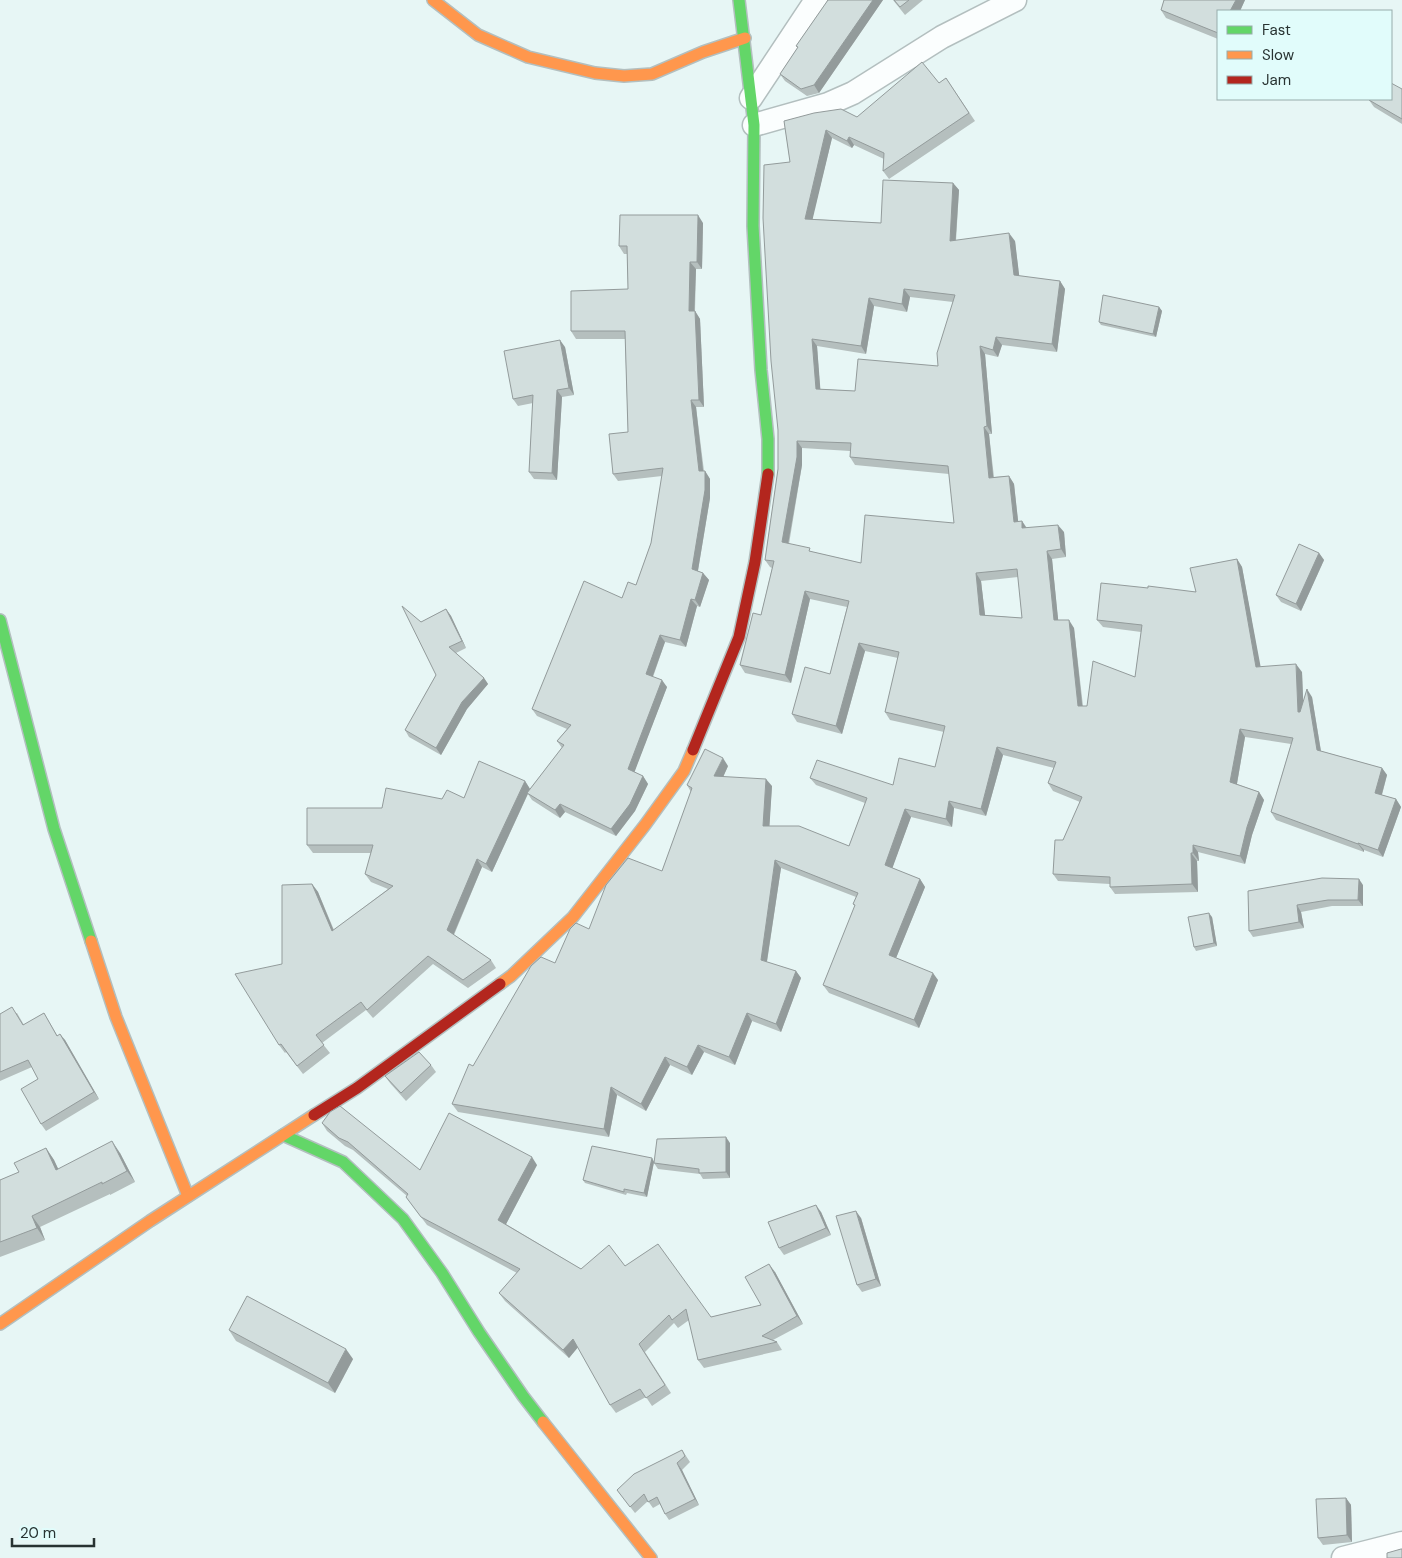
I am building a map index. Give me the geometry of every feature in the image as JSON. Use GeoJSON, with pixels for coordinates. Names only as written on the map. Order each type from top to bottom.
{"type":"FeatureCollection","features":[{"type":"Feature","properties":{"kind":"main road"},"geometry":{"type":"LineString","coordinates":[[433,0],[478,35],[528,57],[604,74],[624,76],[652,74],[703,52],[744,38]]}},
{"type":"Feature","properties":{"kind":"main road"},"geometry":{"type":"LineString","coordinates":[[0,1324],[188,1196],[357,1088],[487,995],[573,917],[679,779],[695,749],[739,637],[755,562],[768,477],[768,439],[761,370],[753,226],[754,125],[739,0]]}},
{"type":"Feature","properties":{"kind":"main road"},"geometry":{"type":"LineString","coordinates":[[0,620],[57,839],[116,1017],[188,1196]]}},
{"type":"Feature","properties":{"kind":"main road"},"geometry":{"type":"LineString","coordinates":[[283,1135],[343,1162],[403,1219],[442,1273],[479,1332],[523,1396],[651,1558]]}},
{"type":"Feature","properties":{"kind":"street"},"geometry":{"type":"LineString","coordinates":[[751,98],[816,0]]}},
{"type":"Feature","properties":{"kind":"street"},"geometry":{"type":"LineString","coordinates":[[754,125],[822,106],[853,93],[942,37],[1015,0]]}},
{"type":"Feature","properties":{"kind":"street"},"geometry":{"type":"LineString","coordinates":[[1343,1558],[1402,1543]]}},
{"type":"Feature","properties":{"kind":"building"},"geometry":{"type":"Polygon","coordinates":[[[828,0],[873,0],[814,85],[801,89],[780,74],[798,47],[796,46],[828,0]]]}},
{"type":"Feature","properties":{"kind":"building"},"geometry":{"type":"Polygon","coordinates":[[[894,0],[909,0],[900,7],[894,0]]]}},
{"type":"Feature","properties":{"kind":"building"},"geometry":{"type":"Polygon","coordinates":[[[1164,0],[1236,0],[1231,10],[1217,10],[1217,33],[1161,10],[1164,0]]]}},
{"type":"Feature","properties":{"kind":"building"},"geometry":{"type":"Polygon","coordinates":[[[922,62],[939,83],[946,78],[969,113],[883,171],[884,153],[849,137],[847,141],[826,130],[805,219],[881,223],[883,180],[953,183],[950,241],[1009,233],[1014,275],[1060,281],[1052,344],[996,337],[993,350],[980,346],[987,426],[984,427],[989,478],[1009,476],[1014,522],[1022,521],[1022,528],[1058,525],[1061,549],[1047,551],[1054,620],[1069,620],[1078,706],[1087,706],[1093,661],[1135,677],[1142,625],[1097,620],[1101,583],[1196,592],[1190,568],[1237,559],[1256,667],[1296,664],[1298,712],[1300,712],[1307,689],[1317,750],[1382,768],[1375,793],[1396,799],[1378,850],[1271,812],[1293,738],[1240,729],[1230,782],[1259,792],[1247,827],[1240,856],[1193,845],[1193,853],[1191,853],[1192,884],[1110,887],[1110,877],[1053,874],[1055,840],[1063,840],[1082,797],[1048,783],[1056,762],[997,747],[981,809],[949,801],[946,819],[905,809],[885,865],[920,879],[889,955],[933,973],[914,1020],[823,985],[858,893],[775,860],[761,960],[796,971],[776,1024],[747,1013],[729,1057],[698,1045],[687,1067],[665,1057],[641,1104],[611,1087],[604,1129],[452,1104],[469,1064],[473,1066],[531,966],[541,957],[555,963],[570,929],[576,923],[589,929],[606,885],[628,858],[662,871],[692,788],[687,785],[705,749],[723,758],[714,776],[766,779],[763,826],[799,826],[849,846],[867,798],[810,778],[817,760],[893,785],[899,758],[935,767],[945,726],[885,712],[899,652],[859,643],[836,726],[792,714],[805,667],[830,674],[849,601],[805,591],[785,675],[740,665],[753,613],[761,615],[774,561],[765,560],[778,469],[778,430],[771,361],[763,218],[764,165],[790,162],[784,121],[814,113],[841,109],[857,117],[922,62]],[[904,289],[902,304],[869,298],[861,346],[812,339],[816,389],[855,391],[858,359],[938,366],[937,353],[955,295],[904,289]],[[797,441],[797,457],[782,542],[810,548],[809,551],[861,563],[865,515],[954,523],[948,466],[850,457],[851,443],[797,441]],[[1017,569],[976,573],[980,615],[1022,618],[1017,569]]]}},
{"type":"Feature","properties":{"kind":"building"},"geometry":{"type":"Polygon","coordinates":[[[1392,84],[1402,89],[1402,119],[1369,100],[1392,100],[1392,84]]]}},
{"type":"Feature","properties":{"kind":"building"},"geometry":{"type":"Polygon","coordinates":[[[620,215],[698,215],[697,262],[690,262],[689,311],[695,311],[699,400],[691,400],[699,471],[705,471],[705,490],[692,569],[703,573],[695,600],[691,599],[680,640],[660,635],[646,674],[662,680],[628,769],[643,776],[630,804],[611,829],[560,804],[555,810],[527,793],[564,745],[557,741],[571,725],[532,709],[584,581],[622,598],[628,582],[636,585],[651,543],[663,468],[613,474],[609,434],[628,432],[625,331],[571,331],[571,291],[628,289],[627,246],[619,246],[620,215]]]}},
{"type":"Feature","properties":{"kind":"building"},"geometry":{"type":"Polygon","coordinates":[[[1103,295],[1159,307],[1153,334],[1099,322],[1103,295]]]}},
{"type":"Feature","properties":{"kind":"building"},"geometry":{"type":"Polygon","coordinates":[[[560,340],[569,388],[557,390],[552,473],[529,472],[533,395],[513,399],[504,351],[560,340]]]}},
{"type":"Feature","properties":{"kind":"building"},"geometry":{"type":"Polygon","coordinates":[[[1299,544],[1319,553],[1296,604],[1276,595],[1299,544]]]}},
{"type":"Feature","properties":{"kind":"building"},"geometry":{"type":"Polygon","coordinates":[[[402,606],[421,622],[446,609],[462,641],[449,647],[484,678],[462,702],[436,748],[405,730],[436,675],[402,606]]]}},
{"type":"Feature","properties":{"kind":"building"},"geometry":{"type":"Polygon","coordinates":[[[479,761],[525,781],[486,864],[477,859],[447,930],[491,960],[463,980],[428,956],[367,1010],[361,1002],[316,1035],[324,1045],[297,1066],[281,1044],[279,1045],[235,974],[282,964],[282,885],[312,884],[332,931],[393,886],[365,874],[373,845],[307,845],[307,808],[382,808],[386,788],[442,799],[447,790],[464,798],[479,761]]]}},
{"type":"Feature","properties":{"kind":"building"},"geometry":{"type":"Polygon","coordinates":[[[1322,878],[1359,879],[1358,900],[1328,900],[1297,905],[1299,922],[1249,931],[1248,891],[1322,878]]]}},
{"type":"Feature","properties":{"kind":"building"},"geometry":{"type":"Polygon","coordinates":[[[1209,913],[1214,943],[1194,947],[1188,917],[1209,913]]]}},
{"type":"Feature","properties":{"kind":"building"},"geometry":{"type":"Polygon","coordinates":[[[12,1007],[23,1025],[44,1013],[57,1036],[60,1034],[94,1092],[41,1124],[21,1089],[38,1079],[28,1060],[0,1072],[0,1014],[12,1007]]]}},
{"type":"Feature","properties":{"kind":"building"},"geometry":{"type":"Polygon","coordinates":[[[419,1052],[431,1065],[401,1093],[385,1076],[419,1052]]]}},
{"type":"Feature","properties":{"kind":"building"},"geometry":{"type":"Polygon","coordinates":[[[340,1106],[420,1170],[449,1113],[532,1157],[498,1220],[581,1269],[609,1245],[625,1266],[658,1244],[711,1317],[761,1305],[745,1277],[769,1264],[797,1316],[762,1336],[777,1342],[698,1360],[686,1309],[672,1320],[669,1315],[639,1344],[665,1385],[646,1398],[640,1389],[610,1405],[573,1339],[563,1350],[499,1293],[520,1269],[421,1217],[406,1197],[408,1194],[348,1142],[339,1138],[322,1123],[330,1112],[340,1106]]]}},
{"type":"Feature","properties":{"kind":"building"},"geometry":{"type":"Polygon","coordinates":[[[726,1137],[726,1172],[699,1173],[699,1169],[654,1163],[657,1139],[726,1137]]]}},
{"type":"Feature","properties":{"kind":"building"},"geometry":{"type":"Polygon","coordinates":[[[112,1141],[127,1171],[32,1216],[37,1228],[0,1242],[0,1180],[19,1172],[14,1163],[46,1148],[56,1170],[112,1141]]]}},
{"type":"Feature","properties":{"kind":"building"},"geometry":{"type":"Polygon","coordinates":[[[592,1146],[652,1158],[644,1193],[624,1189],[624,1192],[583,1180],[592,1146]]]}},
{"type":"Feature","properties":{"kind":"building"},"geometry":{"type":"Polygon","coordinates":[[[816,1205],[826,1228],[779,1248],[768,1222],[816,1205]]]}},
{"type":"Feature","properties":{"kind":"building"},"geometry":{"type":"Polygon","coordinates":[[[856,1211],[876,1279],[857,1285],[836,1216],[856,1211]]]}},
{"type":"Feature","properties":{"kind":"building"},"geometry":{"type":"Polygon","coordinates":[[[247,1296],[346,1349],[328,1383],[229,1330],[247,1296]]]}},
{"type":"Feature","properties":{"kind":"building"},"geometry":{"type":"Polygon","coordinates":[[[682,1450],[685,1456],[677,1463],[695,1499],[665,1514],[657,1497],[648,1502],[644,1494],[630,1507],[617,1490],[634,1474],[682,1450]]]}},
{"type":"Feature","properties":{"kind":"building"},"geometry":{"type":"Polygon","coordinates":[[[1346,1498],[1347,1535],[1318,1538],[1316,1499],[1346,1498]]]}},
{"type":"Feature","properties":{"kind":"building"},"geometry":{"type":"Polygon","coordinates":[[[1402,1549],[1402,1558],[1387,1558],[1387,1553],[1402,1549]]]}},
{"type":"Feature","properties":{"kind":"traffic: fast"},"geometry":{"type":"LineString","coordinates":[[739,0],[754,125],[753,226],[761,370],[768,439],[768,474]]}},
{"type":"Feature","properties":{"kind":"traffic: fast"},"geometry":{"type":"LineString","coordinates":[[0,620],[54,829],[91,941]]}},
{"type":"Feature","properties":{"kind":"traffic: fast"},"geometry":{"type":"LineString","coordinates":[[283,1135],[343,1162],[403,1219],[442,1273],[479,1332],[523,1396],[543,1422]]}},
{"type":"Feature","properties":{"kind":"traffic: slow"},"geometry":{"type":"LineString","coordinates":[[433,0],[478,35],[528,57],[595,73],[624,76],[652,74],[703,52],[745,38]]}},
{"type":"Feature","properties":{"kind":"traffic: slow"},"geometry":{"type":"LineString","coordinates":[[500,984],[511,976],[573,917],[645,825],[684,771],[693,750]]}},
{"type":"Feature","properties":{"kind":"traffic: slow"},"geometry":{"type":"LineString","coordinates":[[91,941],[116,1017],[188,1196]]}},
{"type":"Feature","properties":{"kind":"traffic: slow"},"geometry":{"type":"LineString","coordinates":[[0,1324],[150,1221],[314,1115]]}},
{"type":"Feature","properties":{"kind":"traffic: slow"},"geometry":{"type":"LineString","coordinates":[[543,1422],[651,1558]]}},
{"type":"Feature","properties":{"kind":"traffic: jam"},"geometry":{"type":"LineString","coordinates":[[693,750],[739,637],[755,562],[768,474]]}},
{"type":"Feature","properties":{"kind":"traffic: jam"},"geometry":{"type":"LineString","coordinates":[[314,1115],[357,1088],[500,984]]}}]}
